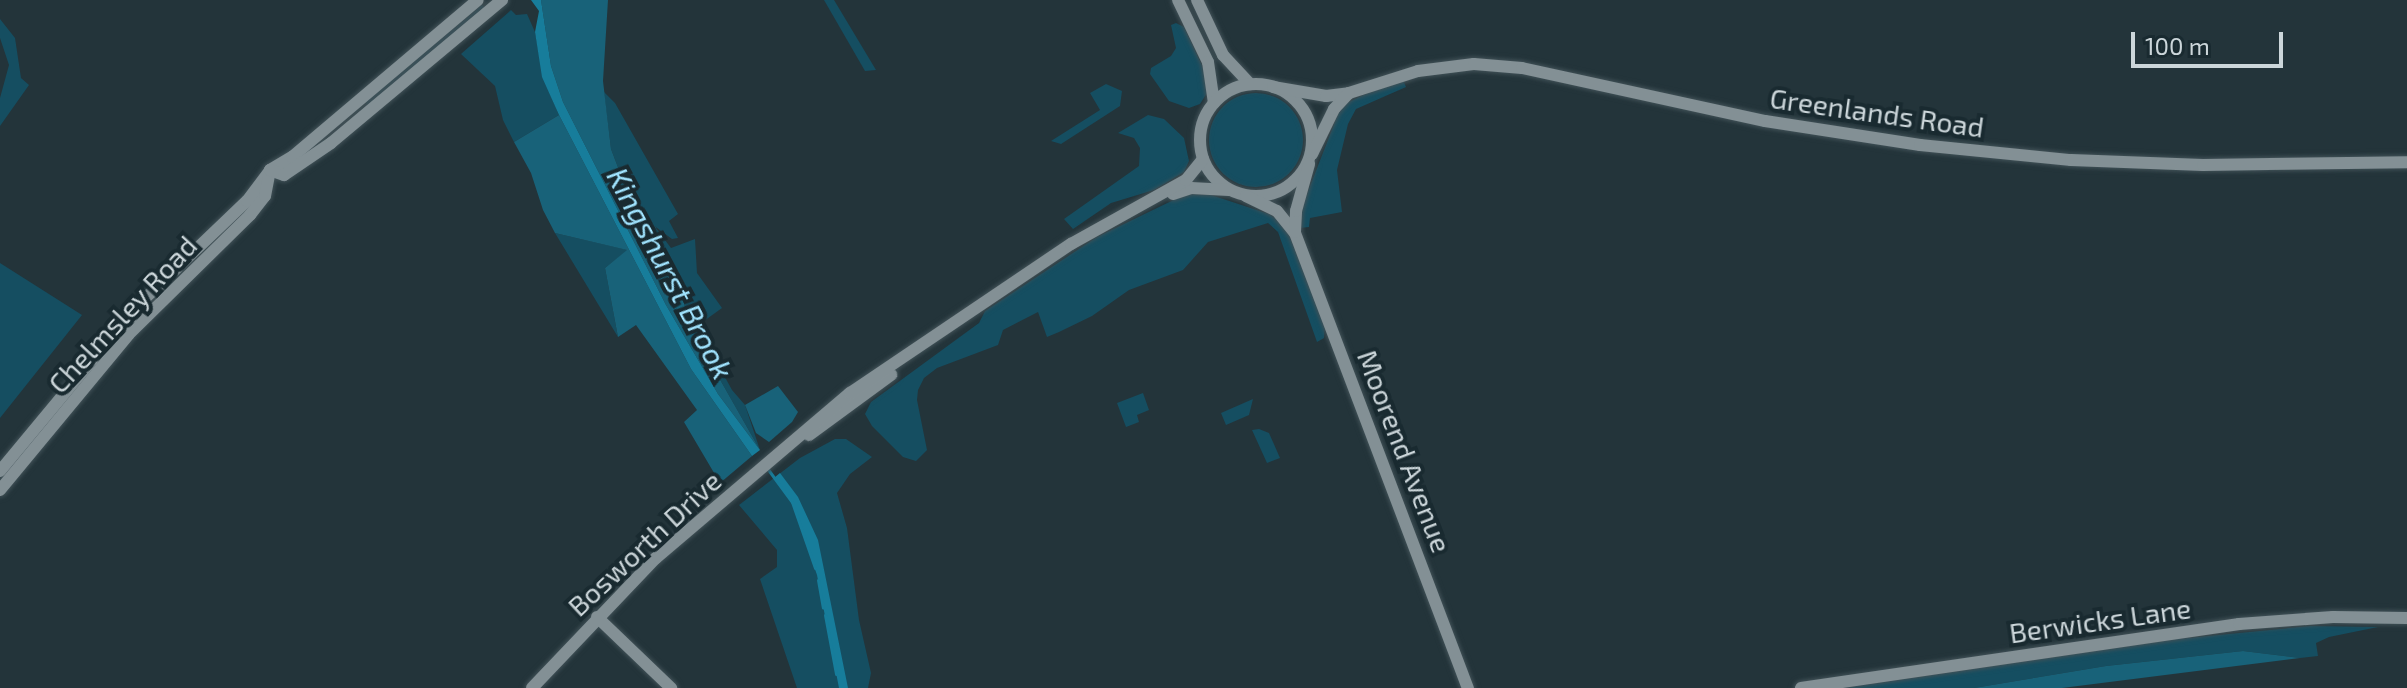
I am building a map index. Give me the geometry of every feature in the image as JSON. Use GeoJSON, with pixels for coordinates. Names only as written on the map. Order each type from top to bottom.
{"type":"FeatureCollection","features":[{"type":"Feature","properties":{"kind":"street","name":"Chelmsley Road"},"geometry":{"type":"LineString","coordinates":[[0,471],[138,305],[247,201],[270,170],[292,157],[478,0]]}},
{"type":"Feature","properties":{"kind":"street"},"geometry":{"type":"LineString","coordinates":[[270,170],[284,175],[331,143],[502,0]]}},
{"type":"Feature","properties":{"kind":"street"},"geometry":{"type":"LineString","coordinates":[[1178,0],[1208,62],[1214,103]]}},
{"type":"Feature","properties":{"kind":"street"},"geometry":{"type":"LineString","coordinates":[[1197,0],[1223,55],[1250,84]]}},
{"type":"Feature","properties":{"kind":"street","name":"Greenlands Road"},"geometry":{"type":"LineString","coordinates":[[1273,87],[1326,96],[1349,93],[1418,71],[1474,64],[1522,68],[1765,121],[1920,145],[2071,160],[2189,165],[2407,162]]}},
{"type":"Feature","properties":{"kind":"street"},"geometry":{"type":"LineString","coordinates":[[1310,158],[1312,137],[1305,114],[1291,97],[1273,87],[1250,84],[1227,92],[1214,103],[1200,132],[1203,159],[1209,172],[1229,190],[1246,196],[1276,193],[1293,183],[1310,158],[1334,109],[1349,93]]}},
{"type":"Feature","properties":{"kind":"street","name":"Moorend Avenue"},"geometry":{"type":"LineString","coordinates":[[1295,233],[1296,211],[1310,158]]}},
{"type":"Feature","properties":{"kind":"street","name":"Bosworth Drive"},"geometry":{"type":"LineString","coordinates":[[532,688],[656,558],[850,393],[1071,244],[1186,180],[1203,159]]}},
{"type":"Feature","properties":{"kind":"street","name":"Chelmsley Road"},"geometry":{"type":"LineString","coordinates":[[0,490],[129,334],[250,215],[265,196],[270,170]]}},
{"type":"Feature","properties":{"kind":"street","name":"Bosworth Drive"},"geometry":{"type":"LineString","coordinates":[[1156,199],[1191,188],[1229,190]]}},
{"type":"Feature","properties":{"kind":"street","name":"Moorend Avenue"},"geometry":{"type":"LineString","coordinates":[[1246,196],[1277,211],[1295,233],[1468,688]]}},
{"type":"Feature","properties":{"kind":"street","name":"Bosworth Drive"},"geometry":{"type":"LineString","coordinates":[[790,445],[833,420],[949,327]]}},
{"type":"Feature","properties":{"kind":"street"},"geometry":{"type":"LineString","coordinates":[[817,420],[833,420]]}},
{"type":"Feature","properties":{"kind":"street"},"geometry":{"type":"LineString","coordinates":[[597,617],[671,688]]}},
{"type":"Feature","properties":{"kind":"street","name":"Berwicks Lane"},"geometry":{"type":"LineString","coordinates":[[1801,688],[2239,624],[2333,617],[2407,618]]}},
{"type":"Feature","properties":{"kind":"shaded area"},"geometry":{"type":"Polygon","coordinates":[[[531,0],[541,0],[551,66],[563,102],[666,305],[718,394],[760,450],[752,456],[691,369],[559,115],[542,77],[535,32],[539,11],[531,0]]]}},
{"type":"Feature","properties":{"kind":"shaded area"},"geometry":{"type":"Polygon","coordinates":[[[541,0],[608,0],[603,81],[611,149],[627,191],[656,228],[637,243],[652,265],[663,260],[684,303],[689,325],[760,450],[718,394],[666,305],[563,102],[551,66],[541,0]]]}},
{"type":"Feature","properties":{"kind":"shaded area"},"geometry":{"type":"Polygon","coordinates":[[[824,0],[834,0],[876,70],[865,71],[824,0]]]}},
{"type":"Feature","properties":{"kind":"shaded area"},"geometry":{"type":"Polygon","coordinates":[[[482,5],[485,8],[368,106],[365,102],[482,5]]]}},
{"type":"Feature","properties":{"kind":"shaded area"},"geometry":{"type":"Polygon","coordinates":[[[511,10],[516,15],[527,14],[535,32],[543,77],[559,115],[514,142],[503,120],[495,86],[461,54],[511,10]]]}},
{"type":"Feature","properties":{"kind":"shaded area"},"geometry":{"type":"Polygon","coordinates":[[[0,19],[15,38],[21,78],[29,85],[0,126],[0,98],[9,65],[0,38],[0,19]]]}},
{"type":"Feature","properties":{"kind":"shaded area"},"geometry":{"type":"Polygon","coordinates":[[[1176,23],[1184,27],[1205,72],[1207,93],[1200,104],[1189,108],[1169,101],[1150,74],[1151,68],[1171,56],[1176,48],[1171,25],[1176,23]]]}},
{"type":"Feature","properties":{"kind":"shaded area"},"geometry":{"type":"Polygon","coordinates":[[[1403,80],[1406,87],[1356,109],[1348,124],[1337,170],[1342,212],[1310,218],[1309,227],[1300,228],[1300,212],[1338,114],[1345,104],[1403,80]]]}},
{"type":"Feature","properties":{"kind":"shaded area"},"geometry":{"type":"Polygon","coordinates":[[[1106,84],[1122,91],[1120,106],[1061,144],[1051,141],[1100,110],[1090,93],[1106,84]]]}},
{"type":"Feature","properties":{"kind":"shaded area"},"geometry":{"type":"Polygon","coordinates":[[[604,92],[615,103],[678,214],[669,221],[678,238],[672,239],[653,225],[627,191],[611,149],[604,92]]]}},
{"type":"Feature","properties":{"kind":"shaded area"},"geometry":{"type":"Polygon","coordinates":[[[1256,93],[1274,97],[1289,107],[1299,122],[1303,140],[1299,158],[1289,173],[1274,183],[1256,187],[1238,183],[1223,173],[1213,158],[1209,140],[1213,122],[1223,107],[1238,97],[1256,93]]]}},
{"type":"Feature","properties":{"kind":"shaded area"},"geometry":{"type":"Polygon","coordinates":[[[559,115],[691,369],[752,456],[720,483],[684,422],[697,410],[636,325],[618,337],[605,268],[627,250],[555,233],[543,210],[531,173],[514,142],[559,115]]]}},
{"type":"Feature","properties":{"kind":"shaded area"},"geometry":{"type":"Polygon","coordinates":[[[1148,115],[1164,119],[1184,138],[1189,161],[1184,172],[1154,190],[1111,203],[1073,229],[1064,219],[1139,166],[1140,148],[1134,138],[1118,133],[1148,115]]]}},
{"type":"Feature","properties":{"kind":"shaded area"},"geometry":{"type":"Polygon","coordinates":[[[1186,194],[1211,195],[1269,214],[1285,225],[1325,326],[1324,338],[1317,342],[1278,232],[1268,223],[1208,242],[1183,270],[1129,290],[1092,316],[1059,332],[1047,337],[1038,312],[1003,330],[998,345],[937,368],[924,378],[918,390],[917,400],[927,450],[916,461],[903,457],[872,426],[865,414],[871,402],[979,323],[985,311],[1097,237],[1186,194]]]}},
{"type":"Feature","properties":{"kind":"shaded area"},"geometry":{"type":"Polygon","coordinates":[[[656,228],[671,248],[695,239],[697,273],[722,308],[697,326],[732,390],[745,405],[760,450],[689,325],[684,303],[663,260],[652,265],[637,243],[656,228]]]}},
{"type":"Feature","properties":{"kind":"shaded area"},"geometry":{"type":"Polygon","coordinates":[[[555,233],[628,250],[605,268],[618,337],[555,233]]]}},
{"type":"Feature","properties":{"kind":"shaded area"},"geometry":{"type":"Polygon","coordinates":[[[0,263],[82,315],[0,418],[0,263]]]}},
{"type":"Feature","properties":{"kind":"shaded area"},"geometry":{"type":"Polygon","coordinates":[[[778,386],[798,412],[792,422],[769,442],[756,433],[745,405],[778,386]]]}},
{"type":"Feature","properties":{"kind":"shaded area"},"geometry":{"type":"Polygon","coordinates":[[[1143,393],[1149,410],[1137,415],[1139,422],[1126,427],[1117,403],[1143,393]]]}},
{"type":"Feature","properties":{"kind":"shaded area"},"geometry":{"type":"Polygon","coordinates":[[[1253,399],[1249,415],[1226,425],[1221,413],[1253,399]]]}},
{"type":"Feature","properties":{"kind":"shaded area"},"geometry":{"type":"Polygon","coordinates":[[[1252,430],[1269,433],[1280,458],[1267,463],[1252,430]]]}},
{"type":"Feature","properties":{"kind":"shaded area"},"geometry":{"type":"Polygon","coordinates":[[[835,439],[846,439],[872,457],[850,474],[837,493],[847,528],[859,620],[871,673],[868,688],[797,688],[760,579],[777,567],[777,550],[739,505],[800,458],[835,439]]]}},
{"type":"Feature","properties":{"kind":"shaded area"},"geometry":{"type":"Polygon","coordinates":[[[780,473],[798,497],[818,540],[848,688],[839,688],[817,575],[792,502],[774,478],[780,473]]]}},
{"type":"Feature","properties":{"kind":"shaded area"},"geometry":{"type":"Polygon","coordinates":[[[2310,626],[2378,627],[2329,637],[2316,643],[2318,656],[2300,658],[2243,651],[2106,666],[1974,688],[1844,688],[2177,639],[2310,626]]]}},
{"type":"Feature","properties":{"kind":"shaded area"},"geometry":{"type":"Polygon","coordinates":[[[2243,651],[2300,658],[2062,688],[1974,688],[2106,666],[2243,651]]]}},
{"type":"Feature","properties":{"kind":"waterway","name":"Kingshurst Brook"},"geometry":{"type":"LineString","coordinates":[[767,468],[792,502],[815,568]]}},
{"type":"Feature","properties":{"kind":"waterway","name":"Kingshurst Brook"},"geometry":{"type":"LineString","coordinates":[[818,580],[823,608]]}},
{"type":"Feature","properties":{"kind":"waterway","name":"Kingshurst Brook"},"geometry":{"type":"LineString","coordinates":[[825,615],[836,674]]}}]}
